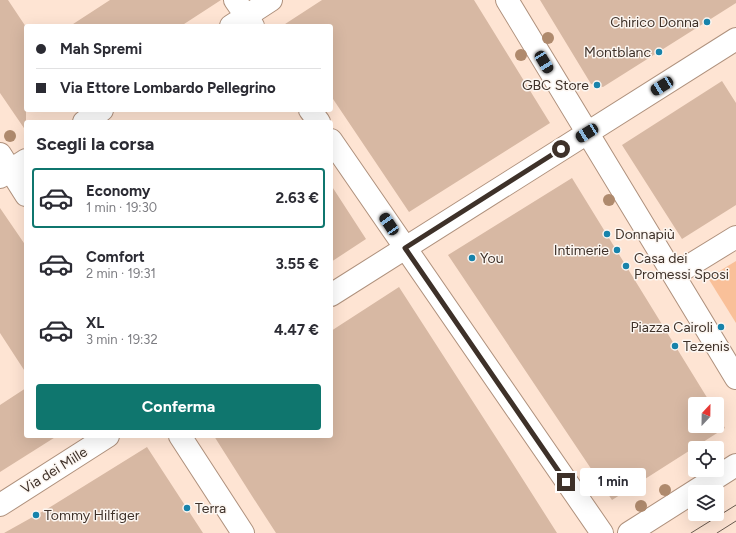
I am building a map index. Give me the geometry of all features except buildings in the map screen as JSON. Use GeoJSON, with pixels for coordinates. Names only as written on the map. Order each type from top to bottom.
{"type":"FeatureCollection","features":[{"type":"Feature","properties":{"kind":"street"},"geometry":{"type":"LineString","coordinates":[[241,17],[271,0]]}},
{"type":"Feature","properties":{"kind":"street"},"geometry":{"type":"LineString","coordinates":[[507,0],[736,378]]}},
{"type":"Feature","properties":{"kind":"street"},"geometry":{"type":"LineString","coordinates":[[333,294],[736,39]]}},
{"type":"Feature","properties":{"kind":"street"},"geometry":{"type":"LineString","coordinates":[[87,120],[99,112]]}},
{"type":"Feature","properties":{"kind":"street"},"geometry":{"type":"LineString","coordinates":[[333,143],[602,533]]}},
{"type":"Feature","properties":{"kind":"street"},"geometry":{"type":"LineString","coordinates":[[9,165],[24,191]]}},
{"type":"Feature","properties":{"kind":"street"},"geometry":{"type":"LineString","coordinates":[[674,275],[736,237]]}},
{"type":"Feature","properties":{"kind":"street","name":"Via dei Mille"},"geometry":{"type":"LineString","coordinates":[[0,504],[105,438]]}},
{"type":"Feature","properties":{"kind":"street"},"geometry":{"type":"LineString","coordinates":[[181,438],[243,533]]}},
{"type":"Feature","properties":{"kind":"street"},"geometry":{"type":"LineString","coordinates":[[629,533],[736,465]]}},
{"type":"Feature","properties":{"kind":"shaded area"},"geometry":{"type":"Polygon","coordinates":[[[736,261],[736,323],[708,278],[736,261]]]}},
{"type":"Feature","properties":{"kind":"tram line"},"geometry":{"type":"LineString","coordinates":[[691,533],[736,505]]}},
{"type":"Feature","properties":{"kind":"tram line"},"geometry":{"type":"LineString","coordinates":[[717,533],[736,521]]}},
{"type":"Feature","properties":{"kind":"place","name":"Chirico Donna"},"geometry":{"type":"Point","coordinates":[707,22]}},
{"type":"Feature","properties":{"kind":"place","name":"Montblanc"},"geometry":{"type":"Point","coordinates":[659,52]}},
{"type":"Feature","properties":{"kind":"place","name":"GBC Store"},"geometry":{"type":"Point","coordinates":[597,85]}},
{"type":"Feature","properties":{"kind":"place","name":"Donnapiù"},"geometry":{"type":"Point","coordinates":[607,234]}},
{"type":"Feature","properties":{"kind":"place","name":"Intimerie"},"geometry":{"type":"Point","coordinates":[617,250]}},
{"type":"Feature","properties":{"kind":"place","name":"You"},"geometry":{"type":"Point","coordinates":[472,258]}},
{"type":"Feature","properties":{"kind":"place","name":"Casa dei Promessi Sposi"},"geometry":{"type":"Point","coordinates":[626,266]}},
{"type":"Feature","properties":{"kind":"place","name":"Piazza Cairoli"},"geometry":{"type":"Point","coordinates":[721,327]}},
{"type":"Feature","properties":{"kind":"place","name":"Tezenis"},"geometry":{"type":"Point","coordinates":[675,346]}},
{"type":"Feature","properties":{"kind":"place","name":"Terra"},"geometry":{"type":"Point","coordinates":[187,508]}},
{"type":"Feature","properties":{"kind":"place","name":"Tommy Hilfiger"},"geometry":{"type":"Point","coordinates":[36,515]}},
{"type":"Feature","properties":{"kind":"route"},"geometry":{"type":"LineString","coordinates":[[561,149],[405,248],[566,482]]}}]}
